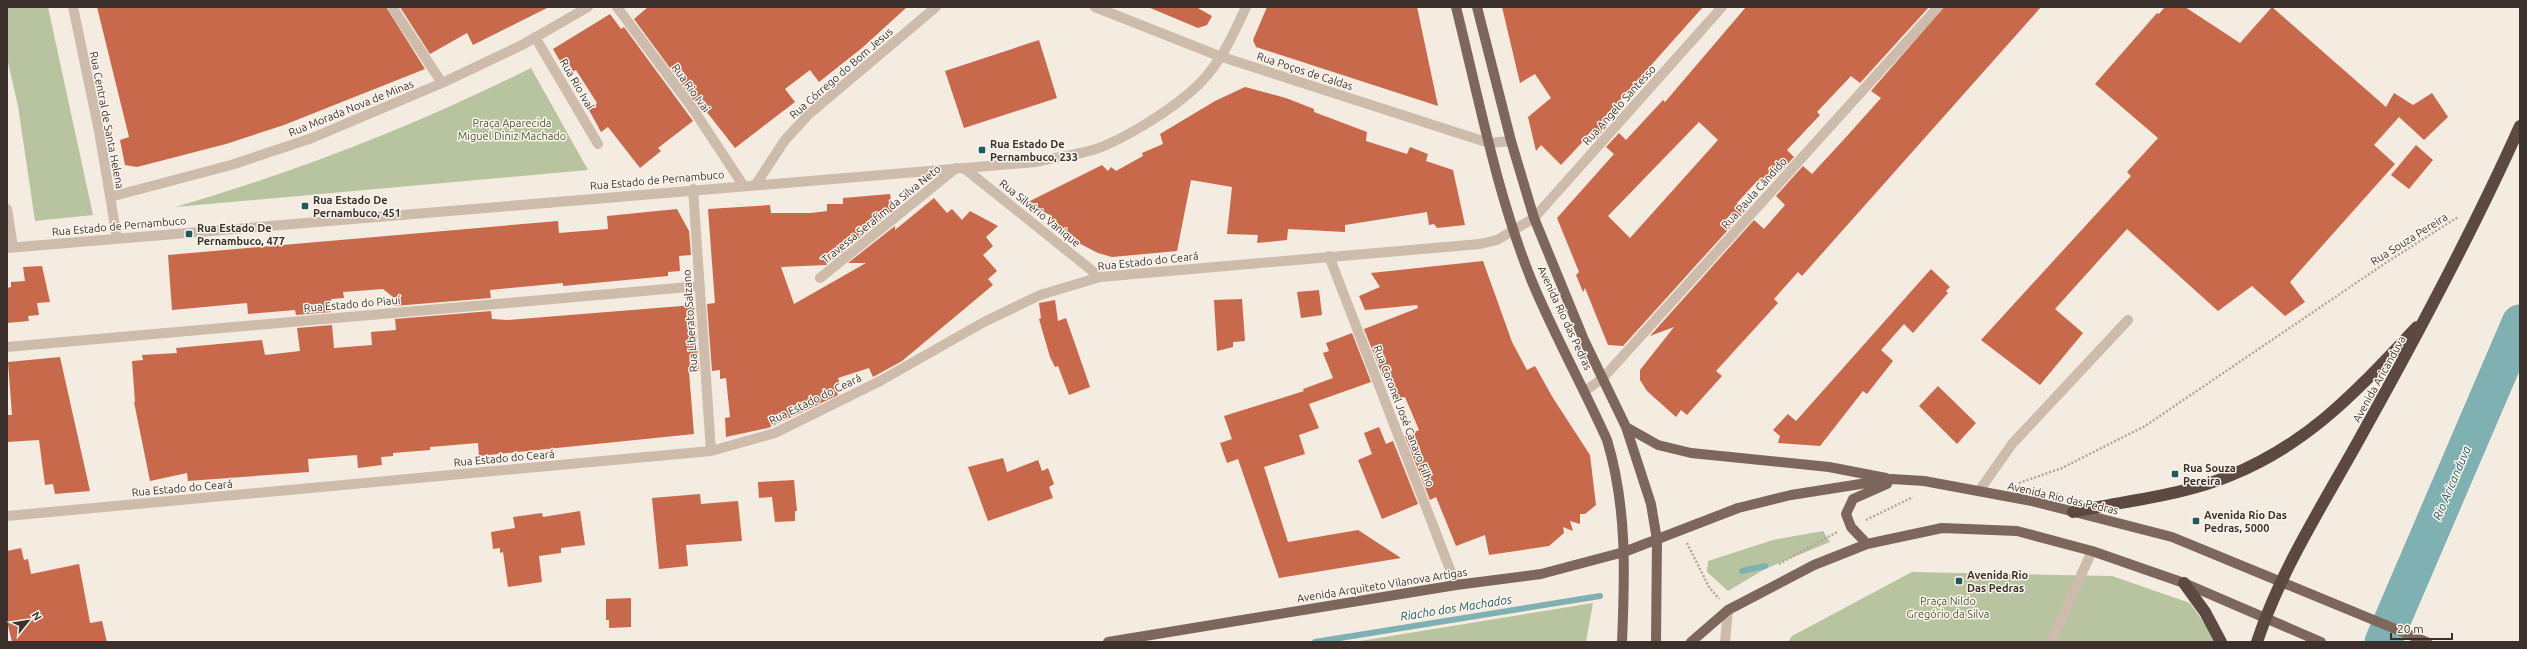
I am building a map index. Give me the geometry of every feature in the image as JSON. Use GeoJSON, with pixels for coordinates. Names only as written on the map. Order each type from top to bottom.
{"type":"FeatureCollection","features":[{"type":"Feature","properties":{"kind":"highway","name":"Avenida Aricanduva"},"geometry":{"type":"LineString","coordinates":[[2257,642],[2265,617],[2281,580],[2429,315],[2487,199],[2520,126]]}},
{"type":"Feature","properties":{"kind":"highway"},"geometry":{"type":"LineString","coordinates":[[2073,512],[2184,490],[2228,476],[2270,457],[2308,433],[2344,402],[2429,315]]}},
{"type":"Feature","properties":{"kind":"highway"},"geometry":{"type":"LineString","coordinates":[[2184,583],[2205,612],[2221,642]]}},
{"type":"Feature","properties":{"kind":"main road","name":"Avenida Rio das Pedras"},"geometry":{"type":"LineString","coordinates":[[1456,7],[1490,143],[1515,230],[1534,284],[1607,440],[1615,467],[1622,511],[1624,552],[1622,642]]}},
{"type":"Feature","properties":{"kind":"main road","name":"Avenida Rio das Pedras"},"geometry":{"type":"LineString","coordinates":[[1477,7],[1511,142],[1534,218],[1567,301],[1626,427],[1651,504],[1657,540],[1656,642]]}},
{"type":"Feature","properties":{"kind":"main road"},"geometry":{"type":"LineString","coordinates":[[1626,427],[1658,445],[1691,453],[1829,467],[1894,480]]}},
{"type":"Feature","properties":{"kind":"main road","name":"Avenida Rio das Pedras"},"geometry":{"type":"LineString","coordinates":[[1657,540],[1738,508],[1791,495],[1894,480],[1924,481],[2032,501],[2172,537],[2281,580],[2425,641]]}},
{"type":"Feature","properties":{"kind":"main road"},"geometry":{"type":"LineString","coordinates":[[1867,544],[1851,527],[1846,514],[1853,499],[1894,480]]}},
{"type":"Feature","properties":{"kind":"main road"},"geometry":{"type":"LineString","coordinates":[[1691,642],[1728,610],[1814,565],[1867,544],[1942,528],[2017,531],[2092,551],[2184,583],[2321,642]]}},
{"type":"Feature","properties":{"kind":"main road","name":"Avenida Arquiteto Vilanova Artigas"},"geometry":{"type":"LineString","coordinates":[[1108,642],[1456,585],[1541,574],[1624,552],[1657,540]]}},
{"type":"Feature","properties":{"kind":"street","name":"Rua Central de Santa Helena"},"geometry":{"type":"LineString","coordinates":[[73,7],[117,238]]}},
{"type":"Feature","properties":{"kind":"street"},"geometry":{"type":"LineString","coordinates":[[392,7],[442,84]]}},
{"type":"Feature","properties":{"kind":"street","name":"Rua Morada Nova de Minas"},"geometry":{"type":"LineString","coordinates":[[110,197],[231,165],[304,140],[442,84],[535,37],[588,7]]}},
{"type":"Feature","properties":{"kind":"street","name":"Rua Rio Ivai"},"geometry":{"type":"LineString","coordinates":[[617,7],[693,110],[743,185]]}},
{"type":"Feature","properties":{"kind":"street","name":"Rua Córrego do Bom Jesus"},"geometry":{"type":"LineString","coordinates":[[756,184],[785,140],[808,115],[936,7]]}},
{"type":"Feature","properties":{"kind":"street","name":"Rua Poços de Caldas"},"geometry":{"type":"LineString","coordinates":[[1095,7],[1219,56],[1490,143],[1511,142]]}},
{"type":"Feature","properties":{"kind":"street","name":"Rua Estado de Pernambuco"},"geometry":{"type":"LineString","coordinates":[[10,247],[693,189],[1036,162],[1096,149],[1144,124],[1176,102],[1201,82],[1232,36],[1246,7]]}},
{"type":"Feature","properties":{"kind":"street","name":"Rua Angelo Santesso"},"geometry":{"type":"LineString","coordinates":[[1534,218],[1722,7]]}},
{"type":"Feature","properties":{"kind":"street","name":"Rua Paula Cândido"},"geometry":{"type":"LineString","coordinates":[[1585,391],[1603,378],[1938,7]]}},
{"type":"Feature","properties":{"kind":"street","name":"Rua Rio Ivaí"},"geometry":{"type":"LineString","coordinates":[[535,37],[598,144]]}},
{"type":"Feature","properties":{"kind":"street","name":"Rua Silvério Vanique"},"geometry":{"type":"LineString","coordinates":[[960,168],[1100,277]]}},
{"type":"Feature","properties":{"kind":"street","name":"Travessa Serafim da Silva Neto"},"geometry":{"type":"LineString","coordinates":[[820,278],[960,168]]}},
{"type":"Feature","properties":{"kind":"street","name":"Rua Liberato Salzano"},"geometry":{"type":"LineString","coordinates":[[693,189],[711,451]]}},
{"type":"Feature","properties":{"kind":"street"},"geometry":{"type":"LineString","coordinates":[[7,209],[10,247]]}},
{"type":"Feature","properties":{"kind":"street","name":"Rua Estado do Ceará"},"geometry":{"type":"LineString","coordinates":[[7,516],[711,451],[775,433],[880,381],[984,322],[1040,295],[1100,277],[1480,244],[1496,240],[1534,218]]}},
{"type":"Feature","properties":{"kind":"street","name":"Rua Coronel José Canavo Filho"},"geometry":{"type":"LineString","coordinates":[[1329,256],[1456,585]]}},
{"type":"Feature","properties":{"kind":"street","name":"Rua Estado do Piauí"},"geometry":{"type":"LineString","coordinates":[[7,347],[700,286]]}},
{"type":"Feature","properties":{"kind":"street"},"geometry":{"type":"LineString","coordinates":[[1979,491],[2012,444],[2128,320]]}},
{"type":"Feature","properties":{"kind":"street"},"geometry":{"type":"LineString","coordinates":[[2052,642],[2092,551]]}},
{"type":"Feature","properties":{"kind":"street"},"geometry":{"type":"LineString","coordinates":[[1725,642],[1728,610]]}},
{"type":"Feature","properties":{"kind":"path","name":"Rua Souza Pereira"},"geometry":{"type":"LineString","coordinates":[[2018,483],[2062,468],[2145,426],[2387,262],[2460,216]]}},
{"type":"Feature","properties":{"kind":"path"},"geometry":{"type":"LineString","coordinates":[[1681,530],[1709,587],[1728,610]]}},
{"type":"Feature","properties":{"kind":"green space"},"geometry":{"type":"Polygon","coordinates":[[[7,7],[48,7],[93,215],[35,221],[18,106],[7,58],[7,7]]]}},
{"type":"Feature","properties":{"kind":"green space","name":"Praça Aparecida Miguel Diniz Machado"},"geometry":{"type":"Polygon","coordinates":[[[531,68],[588,170],[175,207],[267,178],[401,128],[531,68]]]}},
{"type":"Feature","properties":{"kind":"green space"},"geometry":{"type":"Polygon","coordinates":[[[1823,531],[1830,542],[1765,569],[1728,591],[1707,572],[1708,561],[1773,540],[1823,531]]]}},
{"type":"Feature","properties":{"kind":"green space","name":"Praça Nildo Gregório da Silva"},"geometry":{"type":"Polygon","coordinates":[[[1912,572],[2112,576],[2190,603],[2212,634],[2214,642],[1788,642],[1792,636],[1912,572]]]}},
{"type":"Feature","properties":{"kind":"green space"},"geometry":{"type":"Polygon","coordinates":[[[1593,603],[1586,642],[1354,642],[1593,603]]]}},
{"type":"Feature","properties":{"kind":"building"},"geometry":{"type":"Polygon","coordinates":[[[97,7],[386,7],[425,69],[284,125],[226,144],[137,167],[125,165],[120,140],[129,137],[97,7]]]}},
{"type":"Feature","properties":{"kind":"building"},"geometry":{"type":"Polygon","coordinates":[[[400,7],[549,7],[473,45],[467,33],[430,54],[400,7]]]}},
{"type":"Feature","properties":{"kind":"building"},"geometry":{"type":"Polygon","coordinates":[[[648,7],[907,7],[862,48],[819,82],[810,70],[785,89],[795,102],[735,148],[706,111],[703,113],[634,19],[648,7]]]}},
{"type":"Feature","properties":{"kind":"building"},"geometry":{"type":"Polygon","coordinates":[[[1148,7],[1196,7],[1212,16],[1207,25],[1198,28],[1148,7]]]}},
{"type":"Feature","properties":{"kind":"building"},"geometry":{"type":"Polygon","coordinates":[[[1267,7],[1417,7],[1438,106],[1256,47],[1253,40],[1267,7]]]}},
{"type":"Feature","properties":{"kind":"building"},"geometry":{"type":"Polygon","coordinates":[[[1502,7],[1703,7],[1603,119],[1609,124],[1596,139],[1590,134],[1561,165],[1541,145],[1536,151],[1528,117],[1551,98],[1535,74],[1520,83],[1502,7]]]}},
{"type":"Feature","properties":{"kind":"building"},"geometry":{"type":"Polygon","coordinates":[[[1746,7],[1929,7],[1860,83],[1851,76],[1817,112],[1820,115],[1787,150],[1794,157],[1766,187],[1758,180],[1737,203],[1745,211],[1623,346],[1608,345],[1585,288],[1583,292],[1576,275],[1579,272],[1557,218],[1614,154],[1606,147],[1619,133],[1626,140],[1663,100],[1665,102],[1746,7]],[[1699,122],[1608,216],[1630,238],[1718,140],[1699,122]]]}},
{"type":"Feature","properties":{"kind":"building"},"geometry":{"type":"Polygon","coordinates":[[[1944,7],[2041,7],[1802,276],[1798,272],[1774,299],[1778,303],[1716,371],[1722,376],[1687,415],[1681,410],[1676,417],[1647,391],[1640,380],[1640,370],[1674,327],[1650,336],[1754,220],[1764,229],[1785,205],[1776,196],[1803,166],[1812,174],[1881,98],[1871,91],[1944,7]]]}},
{"type":"Feature","properties":{"kind":"building"},"geometry":{"type":"Polygon","coordinates":[[[2165,7],[2185,7],[2240,43],[2272,7],[2386,107],[2394,93],[2413,105],[2432,93],[2448,117],[2424,140],[2399,117],[2374,145],[2395,164],[2290,282],[2305,302],[2285,316],[2252,286],[2218,311],[2127,229],[2055,309],[2083,333],[2040,385],[1981,340],[2131,176],[2127,172],[2158,138],[2095,84],[2157,13],[2159,14],[2165,7]]]}},
{"type":"Feature","properties":{"kind":"building"},"geometry":{"type":"Polygon","coordinates":[[[610,14],[621,29],[624,27],[693,121],[658,148],[661,151],[640,168],[608,127],[601,132],[589,110],[597,103],[576,70],[568,75],[553,49],[610,14]]]}},
{"type":"Feature","properties":{"kind":"building"},"geometry":{"type":"Polygon","coordinates":[[[1039,40],[1057,98],[964,128],[945,71],[1039,40]]]}},
{"type":"Feature","properties":{"kind":"building"},"geometry":{"type":"Polygon","coordinates":[[[1245,87],[1286,98],[1314,109],[1314,112],[1367,132],[1366,141],[1407,154],[1410,147],[1428,154],[1426,161],[1453,170],[1465,225],[1437,228],[1434,224],[1429,225],[1427,212],[1345,225],[1345,232],[1288,229],[1287,240],[1257,243],[1258,235],[1227,234],[1232,187],[1191,180],[1177,251],[1112,257],[1098,253],[1065,236],[1047,223],[1051,216],[1028,202],[1102,165],[1108,171],[1111,167],[1116,171],[1143,156],[1142,153],[1163,144],[1160,134],[1215,101],[1245,87]]]}},
{"type":"Feature","properties":{"kind":"building"},"geometry":{"type":"Polygon","coordinates":[[[2416,145],[2433,160],[2409,189],[2391,175],[2416,145]]]}},
{"type":"Feature","properties":{"kind":"building"},"geometry":{"type":"Polygon","coordinates":[[[890,194],[893,211],[826,265],[781,267],[794,304],[866,263],[848,263],[895,226],[895,230],[934,198],[947,213],[952,209],[962,220],[970,211],[998,226],[986,237],[993,246],[983,255],[997,271],[988,279],[993,285],[902,361],[873,377],[869,368],[838,378],[840,384],[835,386],[838,395],[768,428],[726,437],[725,418],[730,417],[726,378],[720,379],[720,370],[712,371],[707,304],[715,303],[708,209],[770,205],[771,213],[811,213],[827,211],[827,204],[843,204],[843,198],[890,194]]]}},
{"type":"Feature","properties":{"kind":"building"},"geometry":{"type":"Polygon","coordinates":[[[677,209],[689,231],[691,255],[679,256],[680,271],[668,272],[668,276],[563,286],[563,283],[490,290],[491,298],[394,306],[393,297],[383,289],[343,292],[344,298],[331,299],[331,312],[296,315],[295,310],[248,314],[247,303],[172,310],[168,255],[558,221],[559,233],[608,229],[607,216],[677,209]]]}},
{"type":"Feature","properties":{"kind":"building"},"geometry":{"type":"Polygon","coordinates":[[[1483,261],[1512,342],[1527,370],[1535,366],[1553,398],[1590,455],[1596,505],[1585,514],[1580,514],[1580,524],[1570,521],[1573,531],[1563,527],[1564,533],[1549,546],[1489,555],[1485,535],[1456,546],[1436,497],[1430,500],[1405,436],[1419,430],[1405,397],[1397,400],[1387,376],[1383,377],[1364,329],[1418,308],[1417,305],[1365,310],[1359,296],[1380,287],[1371,273],[1483,261]]]}},
{"type":"Feature","properties":{"kind":"building"},"geometry":{"type":"Polygon","coordinates":[[[42,266],[50,302],[37,303],[39,315],[28,316],[29,321],[7,323],[7,288],[11,287],[11,282],[25,281],[23,267],[42,266]]]}},
{"type":"Feature","properties":{"kind":"building"},"geometry":{"type":"Polygon","coordinates":[[[1931,269],[1950,287],[1946,291],[1948,293],[1913,333],[1904,324],[1881,350],[1893,361],[1867,394],[1863,391],[1820,446],[1778,443],[1780,436],[1773,430],[1788,414],[1796,421],[1931,269]]]}},
{"type":"Feature","properties":{"kind":"building"},"geometry":{"type":"Polygon","coordinates":[[[1319,290],[1322,315],[1301,318],[1297,292],[1319,290]]]}},
{"type":"Feature","properties":{"kind":"building"},"geometry":{"type":"Polygon","coordinates":[[[1242,299],[1245,341],[1233,342],[1233,347],[1217,351],[1214,300],[1242,299]]]}},
{"type":"Feature","properties":{"kind":"building"},"geometry":{"type":"Polygon","coordinates":[[[1055,300],[1058,321],[1066,318],[1090,387],[1069,395],[1058,366],[1055,367],[1050,357],[1039,319],[1041,318],[1039,303],[1055,300]]]}},
{"type":"Feature","properties":{"kind":"building"},"geometry":{"type":"Polygon","coordinates":[[[694,305],[699,372],[689,372],[694,434],[479,456],[478,443],[430,447],[430,450],[393,453],[393,456],[381,457],[382,465],[358,468],[357,455],[308,459],[309,472],[188,481],[187,473],[150,481],[134,402],[132,361],[143,360],[142,355],[177,353],[176,348],[262,340],[265,355],[300,351],[297,328],[332,325],[334,348],[372,345],[371,332],[396,330],[395,319],[491,311],[492,319],[507,320],[694,305]]]}},
{"type":"Feature","properties":{"kind":"building"},"geometry":{"type":"Polygon","coordinates":[[[1352,333],[1371,382],[1309,404],[1319,428],[1299,435],[1305,454],[1264,467],[1288,542],[1358,530],[1401,558],[1279,578],[1238,459],[1227,463],[1220,443],[1232,439],[1224,416],[1304,391],[1303,389],[1333,378],[1323,353],[1329,351],[1326,343],[1352,333]]]}},
{"type":"Feature","properties":{"kind":"building"},"geometry":{"type":"Polygon","coordinates":[[[60,357],[90,491],[55,494],[53,484],[45,485],[39,440],[7,442],[7,415],[12,415],[8,362],[60,357]]]}},
{"type":"Feature","properties":{"kind":"building"},"geometry":{"type":"Polygon","coordinates":[[[1938,386],[1976,423],[1957,444],[1919,406],[1938,386]]]}},
{"type":"Feature","properties":{"kind":"building"},"geometry":{"type":"Polygon","coordinates":[[[1379,427],[1386,444],[1393,441],[1418,504],[1382,519],[1358,460],[1372,454],[1364,433],[1379,427]]]}},
{"type":"Feature","properties":{"kind":"building"},"geometry":{"type":"Polygon","coordinates":[[[1003,458],[1007,472],[1038,460],[1042,471],[1048,468],[1054,484],[1049,487],[1053,498],[988,521],[968,467],[1003,458]]]}},
{"type":"Feature","properties":{"kind":"building"},"geometry":{"type":"Polygon","coordinates":[[[794,480],[797,511],[795,511],[795,521],[775,522],[772,497],[759,498],[758,482],[794,480]]]}},
{"type":"Feature","properties":{"kind":"building"},"geometry":{"type":"Polygon","coordinates":[[[700,494],[701,504],[738,501],[742,541],[686,545],[688,566],[659,569],[652,498],[700,494]]]}},
{"type":"Feature","properties":{"kind":"building"},"geometry":{"type":"Polygon","coordinates":[[[580,511],[585,545],[561,548],[561,553],[539,556],[542,582],[508,587],[503,552],[500,553],[500,548],[493,549],[491,532],[515,528],[513,517],[542,513],[543,517],[580,511]]]}},
{"type":"Feature","properties":{"kind":"building"},"geometry":{"type":"Polygon","coordinates":[[[21,548],[24,560],[28,559],[31,574],[79,564],[90,623],[102,621],[107,642],[12,642],[7,621],[7,551],[21,548]]]}},
{"type":"Feature","properties":{"kind":"building"},"geometry":{"type":"Polygon","coordinates":[[[631,598],[631,627],[609,628],[609,620],[606,620],[606,599],[631,598]]]}},
{"type":"Feature","properties":{"kind":"waterway","name":"Rio Aricanduva"},"geometry":{"type":"LineString","coordinates":[[2383,642],[2520,323]]}},
{"type":"Feature","properties":{"kind":"waterway","name":"Riacho dos Machados"},"geometry":{"type":"LineString","coordinates":[[1742,571],[1765,566]]}},
{"type":"Feature","properties":{"kind":"waterway","name":"Riacho dos Machados"},"geometry":{"type":"LineString","coordinates":[[1315,642],[1600,596]]}},
{"type":"Feature","properties":{"kind":"place","name":"Rua Estado De Pernambuco, 233"},"geometry":{"type":"Point","coordinates":[982,150]}},
{"type":"Feature","properties":{"kind":"place","name":"Rua Estado De Pernambuco, 451"},"geometry":{"type":"Point","coordinates":[305,206]}},
{"type":"Feature","properties":{"kind":"place","name":"Rua Estado De Pernambuco, 477"},"geometry":{"type":"Point","coordinates":[189,234]}},
{"type":"Feature","properties":{"kind":"place","name":"Rua Souza Pereira"},"geometry":{"type":"Point","coordinates":[2175,474]}},
{"type":"Feature","properties":{"kind":"place","name":"Avenida Rio Das Pedras, 5000"},"geometry":{"type":"Point","coordinates":[2196,521]}},
{"type":"Feature","properties":{"kind":"place","name":"Avenida Rio Das Pedras"},"geometry":{"type":"Point","coordinates":[1959,581]}}]}
